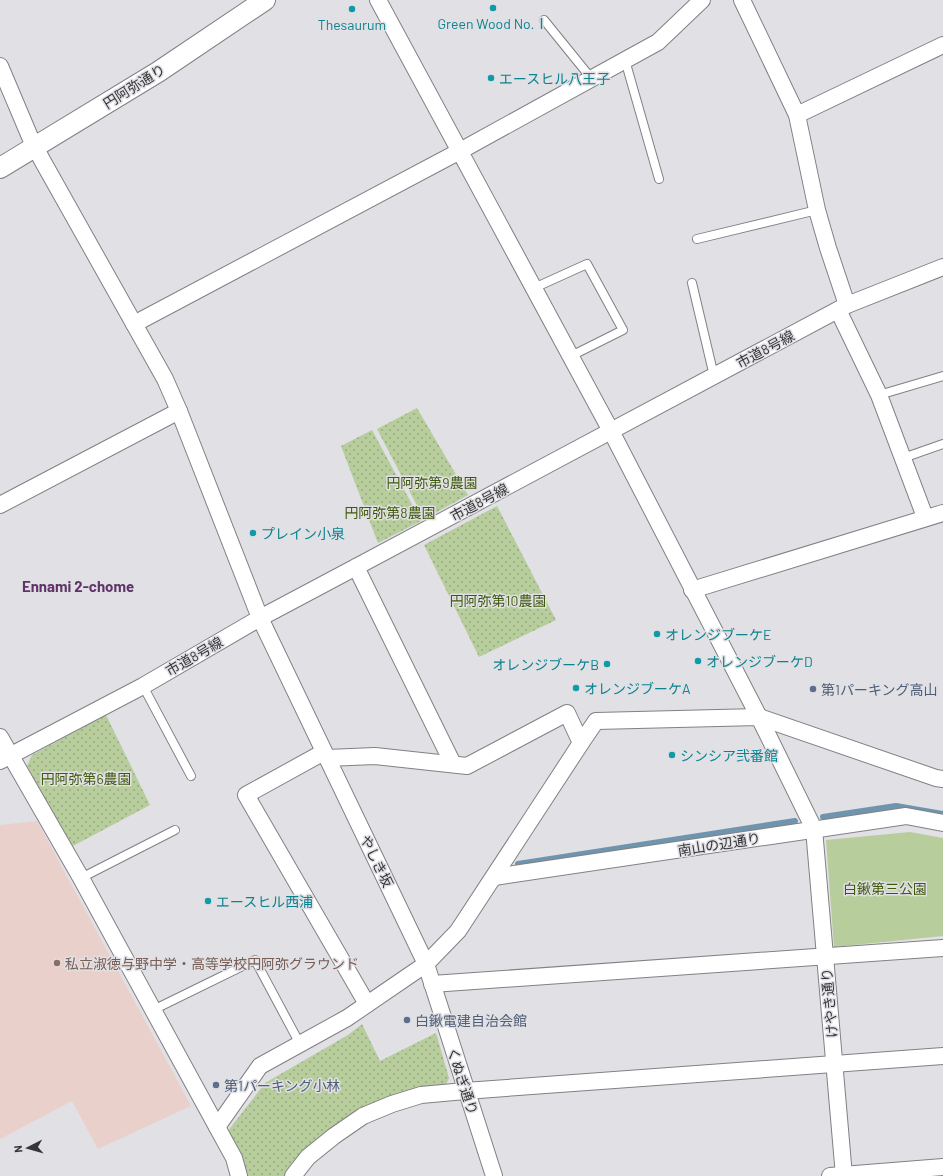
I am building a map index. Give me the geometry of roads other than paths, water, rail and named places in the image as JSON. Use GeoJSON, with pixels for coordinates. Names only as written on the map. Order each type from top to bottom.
{"type":"FeatureCollection","features":[{"type":"Feature","properties":{"kind":"street","name":"円阿弥通り"},"geometry":{"type":"LineString","coordinates":[[0,168],[158,72],[265,0]]}},
{"type":"Feature","properties":{"kind":"street"},"geometry":{"type":"LineString","coordinates":[[378,0],[611,431],[759,717],[814,829]]}},
{"type":"Feature","properties":{"kind":"street"},"geometry":{"type":"LineString","coordinates":[[134,324],[460,151],[658,42],[702,0]]}},
{"type":"Feature","properties":{"kind":"street"},"geometry":{"type":"LineString","coordinates":[[742,0],[797,115],[817,210],[843,307],[879,395],[925,517]]}},
{"type":"Feature","properties":{"kind":"street"},"geometry":{"type":"LineString","coordinates":[[797,115],[943,45]]}},
{"type":"Feature","properties":{"kind":"street","name":"やしき坂"},"geometry":{"type":"LineString","coordinates":[[0,66],[36,147],[165,379],[180,411],[260,618],[426,964]]}},
{"type":"Feature","properties":{"kind":"street","name":"市道8号線"},"geometry":{"type":"LineString","coordinates":[[6,758],[143,686],[260,618],[843,307],[943,267]]}},
{"type":"Feature","properties":{"kind":"street"},"geometry":{"type":"LineString","coordinates":[[0,505],[180,411]]}},
{"type":"Feature","properties":{"kind":"street"},"geometry":{"type":"LineString","coordinates":[[692,590],[925,517],[943,513]]}},
{"type":"Feature","properties":{"kind":"street"},"geometry":{"type":"LineString","coordinates":[[356,567],[453,764]]}},
{"type":"Feature","properties":{"kind":"street"},"geometry":{"type":"LineString","coordinates":[[367,1004],[246,795],[326,755],[375,756],[467,766],[566,713],[581,743]]}},
{"type":"Feature","properties":{"kind":"street"},"geometry":{"type":"LineString","coordinates":[[217,1127],[260,1066],[347,1018],[426,964],[458,931],[596,721],[759,717],[936,778],[943,779]]}},
{"type":"Feature","properties":{"kind":"street"},"geometry":{"type":"LineString","coordinates":[[0,737],[6,758],[81,878],[234,1158],[239,1176]]}},
{"type":"Feature","properties":{"kind":"street","name":"南山の辺通り"},"geometry":{"type":"LineString","coordinates":[[494,877],[906,816],[943,823]]}},
{"type":"Feature","properties":{"kind":"street","name":"けやき通り"},"geometry":{"type":"LineString","coordinates":[[814,829],[834,1063],[839,1176]]}},
{"type":"Feature","properties":{"kind":"street"},"geometry":{"type":"LineString","coordinates":[[432,984],[943,948]]}},
{"type":"Feature","properties":{"kind":"street","name":"くぬぎ通り"},"geometry":{"type":"LineString","coordinates":[[426,964],[465,1090],[494,1176]]}},
{"type":"Feature","properties":{"kind":"street"},"geometry":{"type":"LineString","coordinates":[[293,1176],[308,1157],[334,1136],[363,1116],[392,1104],[421,1095],[465,1090],[943,1056]]}},
{"type":"Feature","properties":{"kind":"street"},"geometry":{"type":"LineString","coordinates":[[839,1176],[943,1167]]}},
{"type":"Feature","properties":{"kind":"lane"},"geometry":{"type":"LineString","coordinates":[[544,20],[592,78]]}},
{"type":"Feature","properties":{"kind":"lane"},"geometry":{"type":"LineString","coordinates":[[625,60],[659,179]]}},
{"type":"Feature","properties":{"kind":"lane"},"geometry":{"type":"LineString","coordinates":[[696,239],[817,210]]}},
{"type":"Feature","properties":{"kind":"lane"},"geometry":{"type":"LineString","coordinates":[[534,288],[587,264],[623,330],[571,356]]}},
{"type":"Feature","properties":{"kind":"lane"},"geometry":{"type":"LineString","coordinates":[[692,283],[714,376]]}},
{"type":"Feature","properties":{"kind":"lane"},"geometry":{"type":"LineString","coordinates":[[879,395],[943,376]]}},
{"type":"Feature","properties":{"kind":"lane"},"geometry":{"type":"LineString","coordinates":[[903,458],[943,444]]}},
{"type":"Feature","properties":{"kind":"lane"},"geometry":{"type":"LineString","coordinates":[[143,686],[191,776]]}},
{"type":"Feature","properties":{"kind":"lane"},"geometry":{"type":"LineString","coordinates":[[81,878],[176,830]]}},
{"type":"Feature","properties":{"kind":"lane"},"geometry":{"type":"LineString","coordinates":[[153,1010],[255,960],[300,1044]]}},
{"type":"Feature","properties":{"kind":"waterway"},"geometry":{"type":"LineString","coordinates":[[823,817],[896,806],[943,814]]}},
{"type":"Feature","properties":{"kind":"waterway"},"geometry":{"type":"LineString","coordinates":[[518,864],[795,821]]}},
{"type":"Feature","properties":{"kind":"place","name":"Green Wood No.Ⅰ"},"geometry":{"type":"Point","coordinates":[493,8]}},
{"type":"Feature","properties":{"kind":"place","name":"Thesaurum"},"geometry":{"type":"Point","coordinates":[352,9]}},
{"type":"Feature","properties":{"kind":"place","name":"エースヒル八王子"},"geometry":{"type":"Point","coordinates":[491,78]}},
{"type":"Feature","properties":{"kind":"place","name":"プレイン小泉"},"geometry":{"type":"Point","coordinates":[253,533]}},
{"type":"Feature","properties":{"kind":"place","name":"オレンジブーケE"},"geometry":{"type":"Point","coordinates":[657,634]}},
{"type":"Feature","properties":{"kind":"place","name":"オレンジブーケD"},"geometry":{"type":"Point","coordinates":[698,661]}},
{"type":"Feature","properties":{"kind":"place","name":"オレンジブーケB"},"geometry":{"type":"Point","coordinates":[607,664]}},
{"type":"Feature","properties":{"kind":"place","name":"オレンジブーケA"},"geometry":{"type":"Point","coordinates":[576,688]}},
{"type":"Feature","properties":{"kind":"place","name":"第1パーキング高山"},"geometry":{"type":"Point","coordinates":[813,689]}},
{"type":"Feature","properties":{"kind":"place","name":"シンシア弐番館"},"geometry":{"type":"Point","coordinates":[672,755]}},
{"type":"Feature","properties":{"kind":"place","name":"エースヒル西浦"},"geometry":{"type":"Point","coordinates":[208,901]}},
{"type":"Feature","properties":{"kind":"place","name":"私立淑徳与野中学・高等学校円阿弥グラウンド"},"geometry":{"type":"Point","coordinates":[57,963]}},
{"type":"Feature","properties":{"kind":"place","name":"白鍬電建自治会館"},"geometry":{"type":"Point","coordinates":[407,1020]}},
{"type":"Feature","properties":{"kind":"place","name":"第1パーキング小林"},"geometry":{"type":"Point","coordinates":[216,1085]}},
{"type":"Feature","properties":{"kind":"district","name":"Ennami 2-chome"},"geometry":{"type":"Point","coordinates":[78,586]}},
{"type":"Feature","properties":{"kind":"park label","name":"円阿弥第9農園"},"geometry":{"type":"Point","coordinates":[432,482]}},
{"type":"Feature","properties":{"kind":"park label","name":"円阿弥第8農園"},"geometry":{"type":"Point","coordinates":[390,512]}},
{"type":"Feature","properties":{"kind":"park label","name":"円阿弥第10農園"},"geometry":{"type":"Point","coordinates":[498,600]}},
{"type":"Feature","properties":{"kind":"park label","name":"円阿弥第6農園"},"geometry":{"type":"Point","coordinates":[86,778]}},
{"type":"Feature","properties":{"kind":"park label","name":"白鍬第三公園"},"geometry":{"type":"Point","coordinates":[885,888]}}]}
